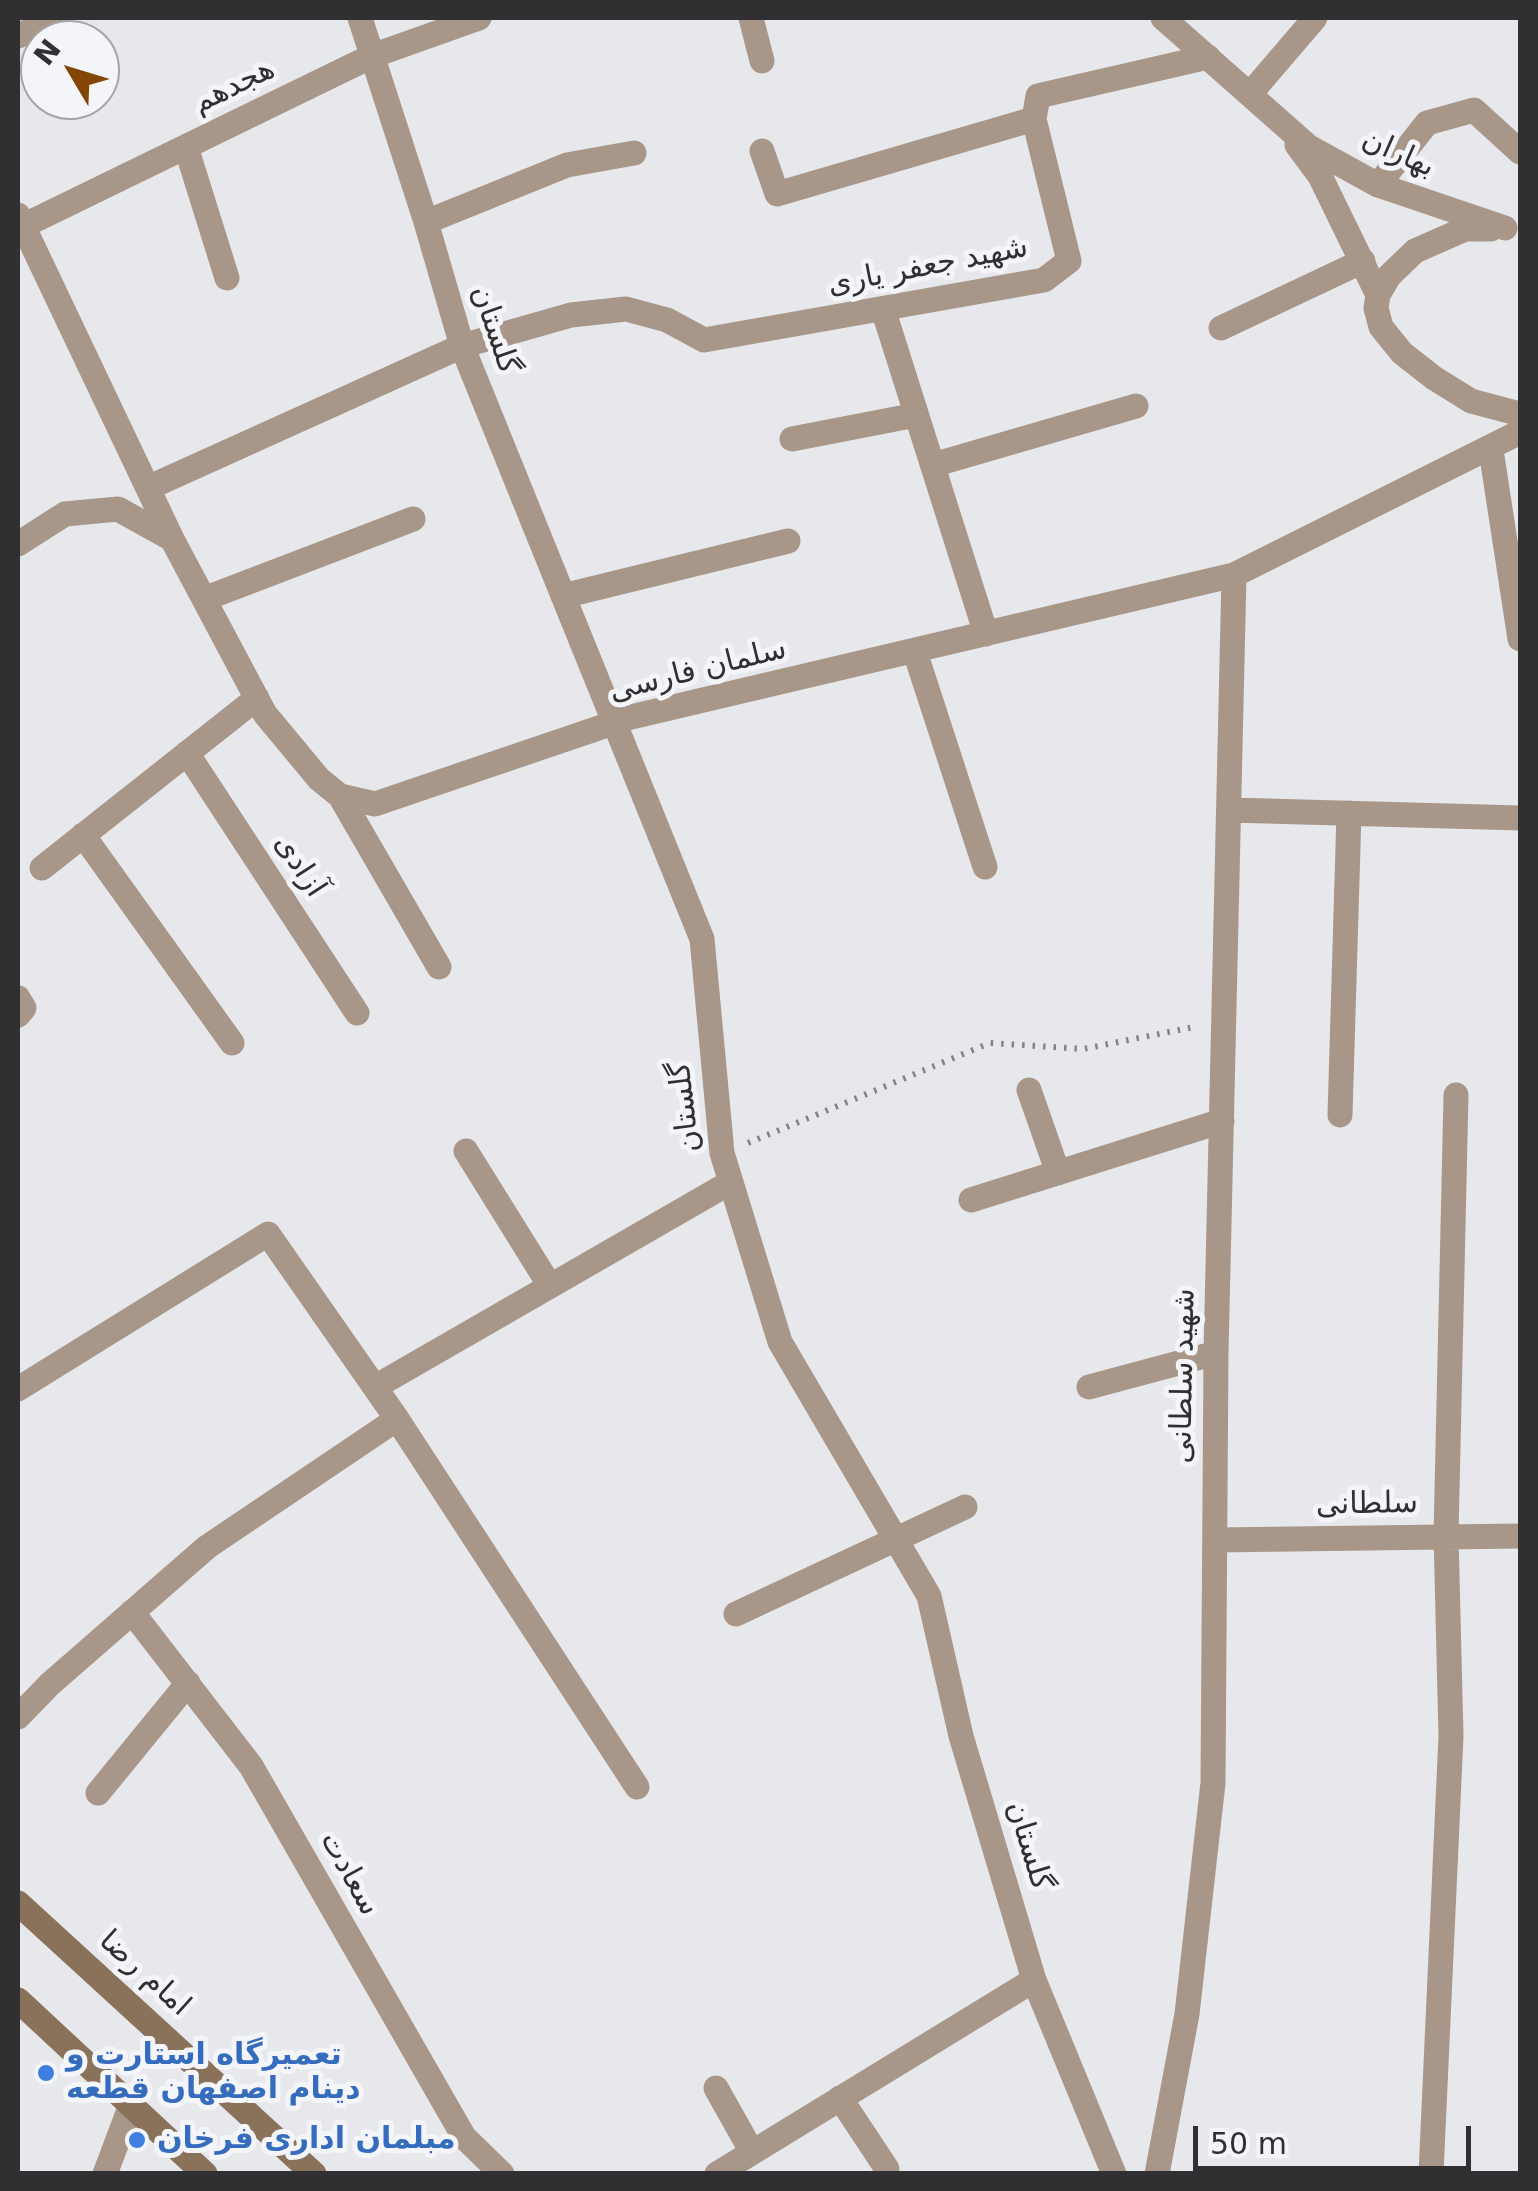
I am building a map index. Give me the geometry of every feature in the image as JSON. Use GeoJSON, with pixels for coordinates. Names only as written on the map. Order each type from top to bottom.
{"type":"FeatureCollection","features":[{"type":"Feature","properties":{"kind":"main road","name":"امام رضا"},"geometry":{"type":"LineString","coordinates":[[18,1903],[314,2174]]}},
{"type":"Feature","properties":{"kind":"main road"},"geometry":{"type":"LineString","coordinates":[[18,2000],[204,2174]]}},
{"type":"Feature","properties":{"kind":"street"},"geometry":{"type":"LineString","coordinates":[[18,36],[58,18]]}},
{"type":"Feature","properties":{"kind":"street","name":"گلستان"},"geometry":{"type":"LineString","coordinates":[[360,18],[462,346],[702,939],[722,1153],[780,1342],[929,1596],[961,1736],[1034,1980],[1114,2174]]}},
{"type":"Feature","properties":{"kind":"street","name":"هجدهم"},"geometry":{"type":"LineString","coordinates":[[20,221],[186,147],[372,56],[479,18]]}},
{"type":"Feature","properties":{"kind":"street"},"geometry":{"type":"LineString","coordinates":[[751,18],[762,61]]}},
{"type":"Feature","properties":{"kind":"street","name":"بهاران"},"geometry":{"type":"LineString","coordinates":[[1163,18],[1310,147],[1378,185],[1513,230]]}},
{"type":"Feature","properties":{"kind":"street"},"geometry":{"type":"LineString","coordinates":[[1250,94],[1315,18]]}},
{"type":"Feature","properties":{"kind":"street"},"geometry":{"type":"LineString","coordinates":[[762,151],[777,194],[1034,119],[1038,96],[1208,57]]}},
{"type":"Feature","properties":{"kind":"street"},"geometry":{"type":"LineString","coordinates":[[1378,185],[1427,123],[1474,110],[1520,152]]}},
{"type":"Feature","properties":{"kind":"street","name":"بهاران"},"geometry":{"type":"LineString","coordinates":[[1276,118],[1320,176],[1378,295],[1376,308],[1382,327],[1402,354],[1471,401],[1520,414]]}},
{"type":"Feature","properties":{"kind":"street","name":"شهید جعفر یاری"},"geometry":{"type":"LineString","coordinates":[[150,487],[462,346],[571,315],[626,309],[667,320],[704,340],[1044,280],[1069,261],[1034,119]]}},
{"type":"Feature","properties":{"kind":"street"},"geometry":{"type":"LineString","coordinates":[[186,147],[227,278]]}},
{"type":"Feature","properties":{"kind":"street"},"geometry":{"type":"LineString","coordinates":[[426,222],[567,165],[634,153]]}},
{"type":"Feature","properties":{"kind":"street"},"geometry":{"type":"LineString","coordinates":[[20,221],[172,539],[265,714],[320,779],[340,796],[438,967]]}},
{"type":"Feature","properties":{"kind":"street"},"geometry":{"type":"LineString","coordinates":[[1378,295],[1389,276],[1415,251],[1465,229],[1513,230]]}},
{"type":"Feature","properties":{"kind":"street"},"geometry":{"type":"LineString","coordinates":[[1221,328],[1363,261]]}},
{"type":"Feature","properties":{"kind":"street"},"geometry":{"type":"LineString","coordinates":[[883,309],[986,634]]}},
{"type":"Feature","properties":{"kind":"street"},"geometry":{"type":"LineString","coordinates":[[933,464],[1136,406]]}},
{"type":"Feature","properties":{"kind":"street"},"geometry":{"type":"LineString","coordinates":[[792,439],[916,415]]}},
{"type":"Feature","properties":{"kind":"street","name":"سلمان فارسی"},"geometry":{"type":"LineString","coordinates":[[340,796],[375,804],[631,718],[1234,575],[1491,450],[1520,432]]}},
{"type":"Feature","properties":{"kind":"street"},"geometry":{"type":"LineString","coordinates":[[1491,450],[1520,638]]}},
{"type":"Feature","properties":{"kind":"street"},"geometry":{"type":"LineString","coordinates":[[18,544],[65,514],[118,509],[172,539]]}},
{"type":"Feature","properties":{"kind":"street"},"geometry":{"type":"LineString","coordinates":[[204,599],[414,519]]}},
{"type":"Feature","properties":{"kind":"street"},"geometry":{"type":"LineString","coordinates":[[563,596],[788,541]]}},
{"type":"Feature","properties":{"kind":"street","name":"شهید سلطانی"},"geometry":{"type":"LineString","coordinates":[[1157,2174],[1188,2014],[1213,1783],[1216,1354],[1234,575]]}},
{"type":"Feature","properties":{"kind":"street"},"geometry":{"type":"LineString","coordinates":[[915,652],[985,867]]}},
{"type":"Feature","properties":{"kind":"street"},"geometry":{"type":"LineString","coordinates":[[42,868],[257,698]]}},
{"type":"Feature","properties":{"kind":"street","name":"آزادی"},"geometry":{"type":"LineString","coordinates":[[186,753],[358,1013]]}},
{"type":"Feature","properties":{"kind":"street"},"geometry":{"type":"LineString","coordinates":[[1230,810],[1520,818]]}},
{"type":"Feature","properties":{"kind":"street"},"geometry":{"type":"LineString","coordinates":[[1340,1114],[1349,814]]}},
{"type":"Feature","properties":{"kind":"street"},"geometry":{"type":"LineString","coordinates":[[83,835],[232,1043]]}},
{"type":"Feature","properties":{"kind":"street"},"geometry":{"type":"LineString","coordinates":[[18,998],[24,1008],[18,1014]]}},
{"type":"Feature","properties":{"kind":"street"},"geometry":{"type":"LineString","coordinates":[[1029,1090],[1058,1173]]}},
{"type":"Feature","properties":{"kind":"street"},"geometry":{"type":"LineString","coordinates":[[1430,2174],[1451,1736],[1446,1535],[1456,1095]]}},
{"type":"Feature","properties":{"kind":"street"},"geometry":{"type":"LineString","coordinates":[[971,1200],[1222,1122]]}},
{"type":"Feature","properties":{"kind":"street"},"geometry":{"type":"LineString","coordinates":[[466,1151],[550,1286]]}},
{"type":"Feature","properties":{"kind":"street"},"geometry":{"type":"LineString","coordinates":[[374,1387],[731,1182]]}},
{"type":"Feature","properties":{"kind":"street"},"geometry":{"type":"LineString","coordinates":[[18,1390],[268,1234],[397,1419],[637,1786]]}},
{"type":"Feature","properties":{"kind":"street"},"geometry":{"type":"LineString","coordinates":[[1088,1384],[1216,1354]]}},
{"type":"Feature","properties":{"kind":"street"},"geometry":{"type":"LineString","coordinates":[[18,1717],[50,1684],[207,1546],[397,1419]]}},
{"type":"Feature","properties":{"kind":"street"},"geometry":{"type":"LineString","coordinates":[[736,1614],[964,1507]]}},
{"type":"Feature","properties":{"kind":"street","name":"سلطانی"},"geometry":{"type":"LineString","coordinates":[[1215,1540],[1520,1536]]}},
{"type":"Feature","properties":{"kind":"street","name":"سعادت"},"geometry":{"type":"LineString","coordinates":[[132,1612],[251,1766],[464,2137],[502,2174]]}},
{"type":"Feature","properties":{"kind":"street"},"geometry":{"type":"LineString","coordinates":[[98,1793],[188,1683]]}},
{"type":"Feature","properties":{"kind":"street"},"geometry":{"type":"LineString","coordinates":[[716,2174],[1034,1980]]}},
{"type":"Feature","properties":{"kind":"street"},"geometry":{"type":"LineString","coordinates":[[716,2088],[752,2152]]}},
{"type":"Feature","properties":{"kind":"street"},"geometry":{"type":"LineString","coordinates":[[840,2098],[887,2169]]}},
{"type":"Feature","properties":{"kind":"street"},"geometry":{"type":"LineString","coordinates":[[105,2174],[130,2104]]}},
{"type":"Feature","properties":{"kind":"path"},"geometry":{"type":"LineString","coordinates":[[722,1153],[990,1043],[1083,1049],[1224,1022]]}},
{"type":"Feature","properties":{"kind":"place","name":"تعمیرگاه استارت و دینام اصفهان قطعه"},"geometry":{"type":"Point","coordinates":[46,2073]}},
{"type":"Feature","properties":{"kind":"place","name":"مبلمان اداری فرخان"},"geometry":{"type":"Point","coordinates":[137,2140]}}]}
